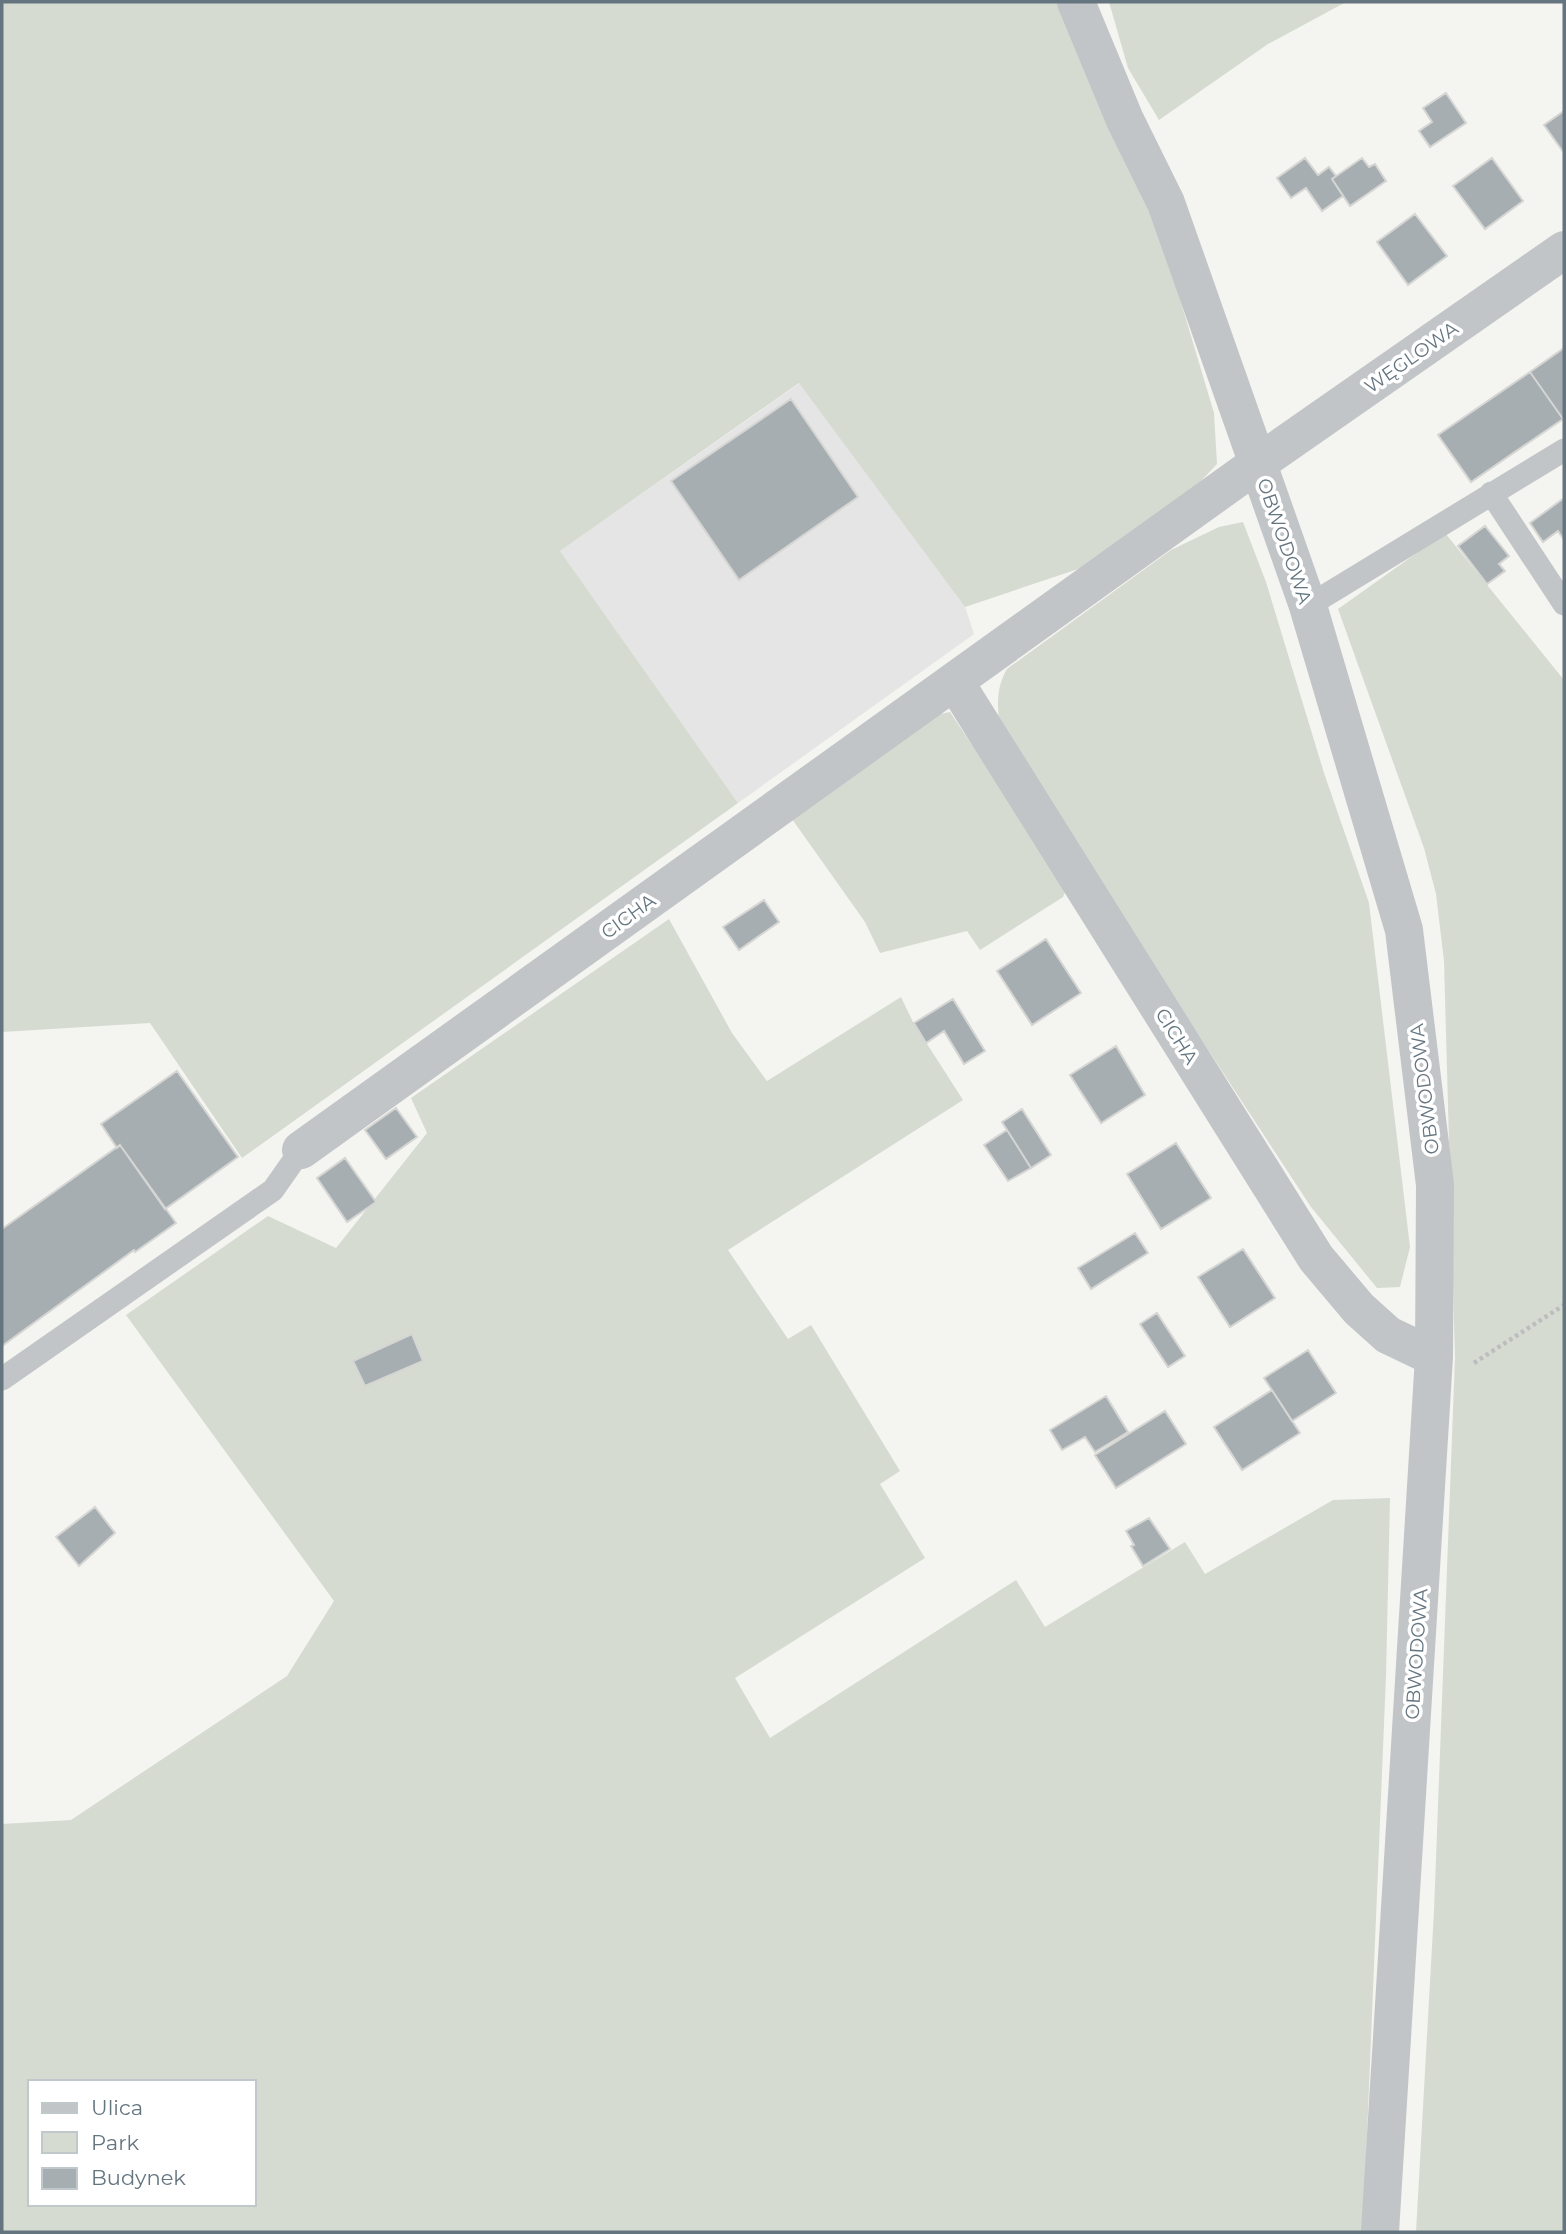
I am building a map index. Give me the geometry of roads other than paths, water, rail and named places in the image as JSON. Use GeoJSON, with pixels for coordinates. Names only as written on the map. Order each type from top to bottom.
{"type":"FeatureCollection","features":[{"type":"Feature","properties":{"kind":"street","name":"OBWODOWA"},"geometry":{"type":"LineString","coordinates":[[1076,2],[1125,120],[1166,203],[1308,606],[1404,930],[1435,1185],[1433,1374],[1380,2232]]}},
{"type":"Feature","properties":{"kind":"street","name":"WĘGLOWA"},"geometry":{"type":"LineString","coordinates":[[1257,464],[1564,250]]}},
{"type":"Feature","properties":{"kind":"street","name":"CICHA"},"geometry":{"type":"LineString","coordinates":[[301,1150],[1257,464]]}},
{"type":"Feature","properties":{"kind":"street","name":"CICHA"},"geometry":{"type":"LineString","coordinates":[[955,681],[1316,1258],[1359,1309],[1433,1374]]}},
{"type":"Feature","properties":{"kind":"lane"},"geometry":{"type":"LineString","coordinates":[[1308,606],[1564,450]]}},
{"type":"Feature","properties":{"kind":"lane"},"geometry":{"type":"LineString","coordinates":[[1491,493],[1564,604]]}},
{"type":"Feature","properties":{"kind":"lane"},"geometry":{"type":"LineString","coordinates":[[2,1379],[272,1190],[301,1150]]}}]}
